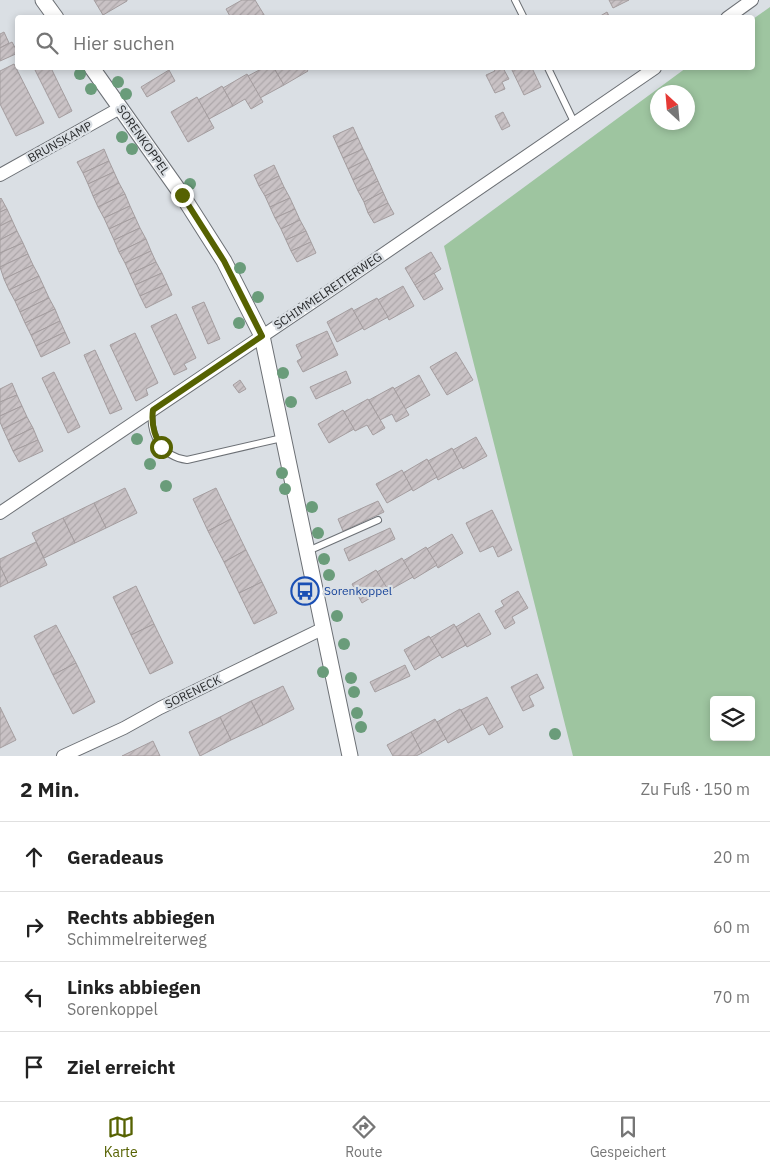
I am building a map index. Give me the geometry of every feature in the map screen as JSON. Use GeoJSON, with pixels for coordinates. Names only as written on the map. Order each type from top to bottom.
{"type":"FeatureCollection","features":[{"type":"Feature","properties":{"kind":"street"},"geometry":{"type":"LineString","coordinates":[[43,0],[54,15]]}},
{"type":"Feature","properties":{"kind":"street"},"geometry":{"type":"LineString","coordinates":[[731,15],[752,0]]}},
{"type":"Feature","properties":{"kind":"street","name":"SORENKOPPEL"},"geometry":{"type":"LineString","coordinates":[[93,70],[182,195],[224,261],[262,336],[350,756]]}},
{"type":"Feature","properties":{"kind":"street","name":"SCHIMMELREITERWEG"},"geometry":{"type":"LineString","coordinates":[[0,513],[651,70]]}},
{"type":"Feature","properties":{"kind":"street","name":"BRUNSKAMP"},"geometry":{"type":"LineString","coordinates":[[0,175],[120,108]]}},
{"type":"Feature","properties":{"kind":"street","name":"SORENECK"},"geometry":{"type":"LineString","coordinates":[[63,756],[124,728],[160,708],[324,628]]}},
{"type":"Feature","properties":{"kind":"lane"},"geometry":{"type":"LineString","coordinates":[[515,0],[522,15]]}},
{"type":"Feature","properties":{"kind":"lane"},"geometry":{"type":"LineString","coordinates":[[549,70],[574,122]]}},
{"type":"Feature","properties":{"kind":"lane"},"geometry":{"type":"LineString","coordinates":[[153,410],[152,421],[155,437],[168,454],[178,459],[187,460],[284,438]]}},
{"type":"Feature","properties":{"kind":"lane"},"geometry":{"type":"LineString","coordinates":[[308,551],[378,520]]}},
{"type":"Feature","properties":{"kind":"green space"},"geometry":{"type":"Polygon","coordinates":[[[770,7],[770,756],[573,756],[444,246],[650,94],[650,130],[695,130],[695,85],[663,85],[683,70],[755,70],[755,18],[770,7]]]}},
{"type":"Feature","properties":{"kind":"building"},"geometry":{"type":"Polygon","coordinates":[[[94,0],[127,0],[127,1],[103,15],[94,0]]]}},
{"type":"Feature","properties":{"kind":"building"},"geometry":{"type":"Polygon","coordinates":[[[242,0],[255,0],[264,15],[229,15],[226,9],[242,0]]]}},
{"type":"Feature","properties":{"kind":"building"},"geometry":{"type":"Polygon","coordinates":[[[609,0],[629,0],[613,8],[609,0]]]}},
{"type":"Feature","properties":{"kind":"building"},"geometry":{"type":"Polygon","coordinates":[[[4,32],[9,43],[0,48],[0,34],[4,32]]]}},
{"type":"Feature","properties":{"kind":"building"},"geometry":{"type":"Polygon","coordinates":[[[12,42],[15,48],[15,54],[0,61],[0,48],[12,42]]]}},
{"type":"Feature","properties":{"kind":"building"},"geometry":{"type":"Polygon","coordinates":[[[14,64],[15,70],[17,70],[44,123],[16,136],[0,104],[0,71],[14,64]]]}},
{"type":"Feature","properties":{"kind":"building"},"geometry":{"type":"Polygon","coordinates":[[[35,70],[52,70],[72,111],[59,118],[35,70]]]}},
{"type":"Feature","properties":{"kind":"building"},"geometry":{"type":"Polygon","coordinates":[[[169,70],[175,81],[147,97],[141,87],[169,70]]]}},
{"type":"Feature","properties":{"kind":"building"},"geometry":{"type":"Polygon","coordinates":[[[259,70],[275,70],[284,85],[260,98],[248,76],[259,70]]]}},
{"type":"Feature","properties":{"kind":"building"},"geometry":{"type":"Polygon","coordinates":[[[275,70],[308,71],[284,85],[275,70]]]}},
{"type":"Feature","properties":{"kind":"building"},"geometry":{"type":"Polygon","coordinates":[[[504,70],[509,79],[502,82],[505,89],[495,93],[486,75],[504,70]]]}},
{"type":"Feature","properties":{"kind":"building"},"geometry":{"type":"Polygon","coordinates":[[[512,70],[533,70],[541,87],[524,95],[512,70]]]}},
{"type":"Feature","properties":{"kind":"building"},"geometry":{"type":"Polygon","coordinates":[[[247,74],[263,102],[251,109],[245,99],[233,106],[223,88],[247,74]]]}},
{"type":"Feature","properties":{"kind":"building"},"geometry":{"type":"Polygon","coordinates":[[[222,86],[233,106],[209,119],[198,100],[222,86]]]}},
{"type":"Feature","properties":{"kind":"building"},"geometry":{"type":"Polygon","coordinates":[[[197,97],[214,128],[188,142],[171,112],[197,97]]]}},
{"type":"Feature","properties":{"kind":"building"},"geometry":{"type":"Polygon","coordinates":[[[503,112],[510,126],[502,130],[495,116],[503,112]]]}},
{"type":"Feature","properties":{"kind":"building"},"geometry":{"type":"Polygon","coordinates":[[[353,127],[358,138],[338,147],[333,136],[353,127]]]}},
{"type":"Feature","properties":{"kind":"building"},"geometry":{"type":"Polygon","coordinates":[[[358,138],[363,149],[343,158],[338,147],[358,138]]]}},
{"type":"Feature","properties":{"kind":"building"},"geometry":{"type":"Polygon","coordinates":[[[104,149],[109,161],[83,173],[77,162],[104,149]]]}},
{"type":"Feature","properties":{"kind":"building"},"geometry":{"type":"Polygon","coordinates":[[[363,149],[368,159],[348,169],[343,158],[363,149]]]}},
{"type":"Feature","properties":{"kind":"building"},"geometry":{"type":"Polygon","coordinates":[[[368,159],[373,170],[353,180],[348,169],[368,159]]]}},
{"type":"Feature","properties":{"kind":"building"},"geometry":{"type":"Polygon","coordinates":[[[109,161],[114,172],[88,184],[83,173],[109,161]]]}},
{"type":"Feature","properties":{"kind":"building"},"geometry":{"type":"Polygon","coordinates":[[[274,165],[279,176],[259,186],[254,175],[274,165]]]}},
{"type":"Feature","properties":{"kind":"building"},"geometry":{"type":"Polygon","coordinates":[[[373,170],[378,181],[358,191],[353,180],[373,170]]]}},
{"type":"Feature","properties":{"kind":"building"},"geometry":{"type":"Polygon","coordinates":[[[114,172],[119,183],[93,196],[88,184],[114,172]]]}},
{"type":"Feature","properties":{"kind":"building"},"geometry":{"type":"Polygon","coordinates":[[[279,176],[284,187],[265,196],[259,186],[279,176]]]}},
{"type":"Feature","properties":{"kind":"building"},"geometry":{"type":"Polygon","coordinates":[[[378,181],[383,192],[364,202],[358,191],[378,181]]]}},
{"type":"Feature","properties":{"kind":"building"},"geometry":{"type":"Polygon","coordinates":[[[119,183],[125,194],[98,207],[93,196],[119,183]]]}},
{"type":"Feature","properties":{"kind":"building"},"geometry":{"type":"Polygon","coordinates":[[[284,187],[290,198],[270,207],[265,196],[284,187]]]}},
{"type":"Feature","properties":{"kind":"building"},"geometry":{"type":"Polygon","coordinates":[[[383,192],[388,203],[368,213],[364,202],[383,192]]]}},
{"type":"Feature","properties":{"kind":"building"},"geometry":{"type":"Polygon","coordinates":[[[125,194],[130,206],[104,218],[98,207],[125,194]]]}},
{"type":"Feature","properties":{"kind":"building"},"geometry":{"type":"Polygon","coordinates":[[[290,198],[295,209],[275,218],[270,207],[290,198]]]}},
{"type":"Feature","properties":{"kind":"building"},"geometry":{"type":"Polygon","coordinates":[[[0,199],[7,209],[0,212],[0,199]]]}},
{"type":"Feature","properties":{"kind":"building"},"geometry":{"type":"Polygon","coordinates":[[[388,203],[394,214],[374,223],[368,213],[388,203]]]}},
{"type":"Feature","properties":{"kind":"building"},"geometry":{"type":"Polygon","coordinates":[[[130,206],[135,217],[109,229],[104,218],[130,206]]]}},
{"type":"Feature","properties":{"kind":"building"},"geometry":{"type":"Polygon","coordinates":[[[7,209],[12,220],[0,226],[0,212],[7,209]]]}},
{"type":"Feature","properties":{"kind":"building"},"geometry":{"type":"Polygon","coordinates":[[[295,209],[300,220],[281,229],[275,218],[295,209]]]}},
{"type":"Feature","properties":{"kind":"building"},"geometry":{"type":"Polygon","coordinates":[[[135,217],[140,228],[114,240],[109,229],[135,217]]]}},
{"type":"Feature","properties":{"kind":"building"},"geometry":{"type":"Polygon","coordinates":[[[12,220],[17,231],[0,240],[0,226],[12,220]]]}},
{"type":"Feature","properties":{"kind":"building"},"geometry":{"type":"Polygon","coordinates":[[[300,220],[306,231],[286,240],[281,229],[300,220]]]}},
{"type":"Feature","properties":{"kind":"building"},"geometry":{"type":"Polygon","coordinates":[[[140,228],[146,239],[119,252],[114,240],[140,228]]]}},
{"type":"Feature","properties":{"kind":"building"},"geometry":{"type":"Polygon","coordinates":[[[17,231],[23,243],[0,253],[0,240],[17,231]]]}},
{"type":"Feature","properties":{"kind":"building"},"geometry":{"type":"Polygon","coordinates":[[[306,231],[311,242],[291,251],[286,240],[306,231]]]}},
{"type":"Feature","properties":{"kind":"building"},"geometry":{"type":"Polygon","coordinates":[[[146,239],[151,251],[125,263],[119,252],[146,239]]]}},
{"type":"Feature","properties":{"kind":"building"},"geometry":{"type":"Polygon","coordinates":[[[311,242],[316,253],[297,262],[291,251],[311,242]]]}},
{"type":"Feature","properties":{"kind":"building"},"geometry":{"type":"Polygon","coordinates":[[[23,243],[28,254],[0,267],[0,253],[23,243]]]}},
{"type":"Feature","properties":{"kind":"building"},"geometry":{"type":"Polygon","coordinates":[[[151,251],[156,262],[130,274],[125,263],[151,251]]]}},
{"type":"Feature","properties":{"kind":"building"},"geometry":{"type":"Polygon","coordinates":[[[431,252],[441,269],[415,285],[405,268],[431,252]]]}},
{"type":"Feature","properties":{"kind":"building"},"geometry":{"type":"Polygon","coordinates":[[[28,254],[33,265],[4,279],[0,267],[28,254]]]}},
{"type":"Feature","properties":{"kind":"building"},"geometry":{"type":"Polygon","coordinates":[[[156,262],[162,273],[135,285],[130,274],[156,262]]]}},
{"type":"Feature","properties":{"kind":"building"},"geometry":{"type":"Polygon","coordinates":[[[33,265],[39,276],[9,290],[4,279],[33,265]]]}},
{"type":"Feature","properties":{"kind":"building"},"geometry":{"type":"Polygon","coordinates":[[[162,273],[167,284],[140,296],[135,285],[162,273]]]}},
{"type":"Feature","properties":{"kind":"building"},"geometry":{"type":"Polygon","coordinates":[[[434,273],[443,289],[424,300],[415,285],[434,273]]]}},
{"type":"Feature","properties":{"kind":"building"},"geometry":{"type":"Polygon","coordinates":[[[39,276],[44,287],[15,301],[9,290],[39,276]]]}},
{"type":"Feature","properties":{"kind":"building"},"geometry":{"type":"Polygon","coordinates":[[[167,284],[172,295],[146,308],[140,296],[167,284]]]}},
{"type":"Feature","properties":{"kind":"building"},"geometry":{"type":"Polygon","coordinates":[[[403,286],[414,306],[389,320],[378,300],[403,286]]]}},
{"type":"Feature","properties":{"kind":"building"},"geometry":{"type":"Polygon","coordinates":[[[44,287],[49,298],[20,312],[15,301],[44,287]]]}},
{"type":"Feature","properties":{"kind":"building"},"geometry":{"type":"Polygon","coordinates":[[[49,298],[55,309],[25,323],[20,312],[49,298]]]}},
{"type":"Feature","properties":{"kind":"building"},"geometry":{"type":"Polygon","coordinates":[[[377,298],[388,317],[364,330],[353,311],[377,298]]]}},
{"type":"Feature","properties":{"kind":"building"},"geometry":{"type":"Polygon","coordinates":[[[204,302],[220,339],[208,344],[192,307],[204,302]]]}},
{"type":"Feature","properties":{"kind":"building"},"geometry":{"type":"Polygon","coordinates":[[[352,308],[363,328],[337,342],[327,322],[352,308]]]}},
{"type":"Feature","properties":{"kind":"building"},"geometry":{"type":"Polygon","coordinates":[[[55,309],[60,321],[31,335],[25,323],[55,309]]]}},
{"type":"Feature","properties":{"kind":"building"},"geometry":{"type":"Polygon","coordinates":[[[176,314],[196,358],[184,364],[187,369],[174,375],[151,326],[176,314]]]}},
{"type":"Feature","properties":{"kind":"building"},"geometry":{"type":"Polygon","coordinates":[[[60,321],[65,332],[36,346],[31,335],[60,321]]]}},
{"type":"Feature","properties":{"kind":"building"},"geometry":{"type":"Polygon","coordinates":[[[327,331],[338,355],[303,372],[297,361],[302,358],[296,345],[327,331]]]}},
{"type":"Feature","properties":{"kind":"building"},"geometry":{"type":"Polygon","coordinates":[[[65,332],[70,343],[41,357],[36,346],[65,332]]]}},
{"type":"Feature","properties":{"kind":"building"},"geometry":{"type":"Polygon","coordinates":[[[135,333],[158,383],[146,389],[148,395],[136,401],[110,345],[135,333]]]}},
{"type":"Feature","properties":{"kind":"building"},"geometry":{"type":"Polygon","coordinates":[[[95,350],[122,409],[110,414],[84,355],[95,350]]]}},
{"type":"Feature","properties":{"kind":"building"},"geometry":{"type":"Polygon","coordinates":[[[456,352],[473,380],[447,395],[430,367],[456,352]]]}},
{"type":"Feature","properties":{"kind":"building"},"geometry":{"type":"Polygon","coordinates":[[[346,371],[351,383],[316,399],[310,387],[346,371]]]}},
{"type":"Feature","properties":{"kind":"building"},"geometry":{"type":"Polygon","coordinates":[[[54,372],[80,427],[68,433],[42,378],[54,372]]]}},
{"type":"Feature","properties":{"kind":"building"},"geometry":{"type":"Polygon","coordinates":[[[419,375],[430,395],[405,409],[394,389],[419,375]]]}},
{"type":"Feature","properties":{"kind":"building"},"geometry":{"type":"Polygon","coordinates":[[[240,380],[246,389],[239,393],[233,385],[240,380]]]}},
{"type":"Feature","properties":{"kind":"building"},"geometry":{"type":"Polygon","coordinates":[[[12,383],[17,395],[0,402],[0,389],[12,383]]]}},
{"type":"Feature","properties":{"kind":"building"},"geometry":{"type":"Polygon","coordinates":[[[393,387],[409,415],[396,422],[392,414],[380,420],[369,400],[393,387]]]}},
{"type":"Feature","properties":{"kind":"building"},"geometry":{"type":"Polygon","coordinates":[[[17,395],[22,406],[0,416],[0,402],[17,395]]]}},
{"type":"Feature","properties":{"kind":"building"},"geometry":{"type":"Polygon","coordinates":[[[368,399],[385,428],[373,435],[367,425],[355,431],[344,412],[368,399]]]}},
{"type":"Feature","properties":{"kind":"building"},"geometry":{"type":"Polygon","coordinates":[[[22,406],[27,417],[3,429],[0,416],[22,406]]]}},
{"type":"Feature","properties":{"kind":"building"},"geometry":{"type":"Polygon","coordinates":[[[343,410],[354,429],[329,443],[318,424],[343,410]]]}},
{"type":"Feature","properties":{"kind":"building"},"geometry":{"type":"Polygon","coordinates":[[[27,417],[33,428],[8,440],[3,429],[27,417]]]}},
{"type":"Feature","properties":{"kind":"building"},"geometry":{"type":"Polygon","coordinates":[[[33,428],[38,440],[13,451],[8,440],[33,428]]]}},
{"type":"Feature","properties":{"kind":"building"},"geometry":{"type":"Polygon","coordinates":[[[476,437],[487,456],[463,469],[453,450],[476,437]]]}},
{"type":"Feature","properties":{"kind":"building"},"geometry":{"type":"Polygon","coordinates":[[[38,440],[43,451],[19,462],[13,451],[38,440]]]}},
{"type":"Feature","properties":{"kind":"building"},"geometry":{"type":"Polygon","coordinates":[[[452,448],[462,467],[438,480],[428,461],[452,448]]]}},
{"type":"Feature","properties":{"kind":"building"},"geometry":{"type":"Polygon","coordinates":[[[427,459],[437,477],[413,491],[403,473],[427,459]]]}},
{"type":"Feature","properties":{"kind":"building"},"geometry":{"type":"Polygon","coordinates":[[[402,470],[412,489],[387,503],[376,484],[402,470]]]}},
{"type":"Feature","properties":{"kind":"building"},"geometry":{"type":"Polygon","coordinates":[[[125,488],[137,513],[106,528],[94,503],[125,488]]]}},
{"type":"Feature","properties":{"kind":"building"},"geometry":{"type":"Polygon","coordinates":[[[216,488],[231,519],[208,531],[193,499],[216,488]]]}},
{"type":"Feature","properties":{"kind":"building"},"geometry":{"type":"Polygon","coordinates":[[[378,501],[384,512],[343,531],[338,519],[378,501]]]}},
{"type":"Feature","properties":{"kind":"building"},"geometry":{"type":"Polygon","coordinates":[[[94,503],[106,528],[75,543],[63,518],[94,503]]]}},
{"type":"Feature","properties":{"kind":"building"},"geometry":{"type":"Polygon","coordinates":[[[492,510],[512,550],[498,557],[493,546],[480,552],[466,523],[492,510]]]}},
{"type":"Feature","properties":{"kind":"building"},"geometry":{"type":"Polygon","coordinates":[[[63,518],[75,543],[44,558],[32,533],[63,518]]]}},
{"type":"Feature","properties":{"kind":"building"},"geometry":{"type":"Polygon","coordinates":[[[231,519],[246,550],[224,562],[208,531],[231,519]]]}},
{"type":"Feature","properties":{"kind":"building"},"geometry":{"type":"Polygon","coordinates":[[[390,528],[395,539],[349,561],[344,549],[390,528]]]}},
{"type":"Feature","properties":{"kind":"building"},"geometry":{"type":"Polygon","coordinates":[[[452,534],[463,553],[438,568],[427,549],[452,534]]]}},
{"type":"Feature","properties":{"kind":"building"},"geometry":{"type":"Polygon","coordinates":[[[36,542],[47,565],[8,583],[0,566],[0,559],[36,542]]]}},
{"type":"Feature","properties":{"kind":"building"},"geometry":{"type":"Polygon","coordinates":[[[426,547],[437,565],[414,579],[403,561],[426,547]]]}},
{"type":"Feature","properties":{"kind":"building"},"geometry":{"type":"Polygon","coordinates":[[[246,550],[262,582],[239,593],[224,562],[246,550]]]}},
{"type":"Feature","properties":{"kind":"building"},"geometry":{"type":"Polygon","coordinates":[[[402,558],[413,577],[388,591],[377,572],[402,558]]]}},
{"type":"Feature","properties":{"kind":"building"},"geometry":{"type":"Polygon","coordinates":[[[0,566],[8,583],[0,587],[0,566]]]}},
{"type":"Feature","properties":{"kind":"building"},"geometry":{"type":"Polygon","coordinates":[[[376,570],[387,588],[362,603],[352,584],[376,570]]]}},
{"type":"Feature","properties":{"kind":"building"},"geometry":{"type":"Polygon","coordinates":[[[262,582],[277,613],[254,624],[239,593],[262,582]]]}},
{"type":"Feature","properties":{"kind":"building"},"geometry":{"type":"Polygon","coordinates":[[[136,586],[154,624],[131,635],[113,597],[136,586]]]}},
{"type":"Feature","properties":{"kind":"building"},"geometry":{"type":"Polygon","coordinates":[[[518,591],[528,608],[512,617],[515,623],[505,629],[495,611],[504,606],[501,601],[518,591]]]}},
{"type":"Feature","properties":{"kind":"building"},"geometry":{"type":"Polygon","coordinates":[[[479,613],[491,634],[467,647],[456,627],[479,613]]]}},
{"type":"Feature","properties":{"kind":"building"},"geometry":{"type":"Polygon","coordinates":[[[154,624],[173,663],[150,674],[131,635],[154,624]]]}},
{"type":"Feature","properties":{"kind":"building"},"geometry":{"type":"Polygon","coordinates":[[[454,624],[466,645],[442,658],[430,638],[454,624]]]}},
{"type":"Feature","properties":{"kind":"building"},"geometry":{"type":"Polygon","coordinates":[[[56,625],[76,663],[53,675],[34,636],[56,625]]]}},
{"type":"Feature","properties":{"kind":"building"},"geometry":{"type":"Polygon","coordinates":[[[429,636],[440,655],[415,670],[404,650],[429,636]]]}},
{"type":"Feature","properties":{"kind":"building"},"geometry":{"type":"Polygon","coordinates":[[[76,663],[95,702],[73,714],[53,675],[76,663]]]}},
{"type":"Feature","properties":{"kind":"building"},"geometry":{"type":"Polygon","coordinates":[[[405,665],[410,676],[375,692],[370,682],[405,665]]]}},
{"type":"Feature","properties":{"kind":"building"},"geometry":{"type":"Polygon","coordinates":[[[537,674],[544,688],[529,696],[534,706],[523,711],[511,687],[537,674]]]}},
{"type":"Feature","properties":{"kind":"building"},"geometry":{"type":"Polygon","coordinates":[[[283,686],[294,709],[263,725],[251,701],[283,686]]]}},
{"type":"Feature","properties":{"kind":"building"},"geometry":{"type":"Polygon","coordinates":[[[487,697],[503,727],[489,735],[483,724],[472,730],[461,710],[487,697]]]}},
{"type":"Feature","properties":{"kind":"building"},"geometry":{"type":"Polygon","coordinates":[[[251,701],[263,725],[231,740],[220,717],[251,701]]]}},
{"type":"Feature","properties":{"kind":"building"},"geometry":{"type":"Polygon","coordinates":[[[0,707],[16,740],[0,748],[0,707]]]}},
{"type":"Feature","properties":{"kind":"building"},"geometry":{"type":"Polygon","coordinates":[[[460,709],[472,730],[448,743],[437,722],[460,709]]]}},
{"type":"Feature","properties":{"kind":"building"},"geometry":{"type":"Polygon","coordinates":[[[220,717],[231,740],[200,756],[189,732],[220,717]]]}},
{"type":"Feature","properties":{"kind":"building"},"geometry":{"type":"Polygon","coordinates":[[[435,719],[446,739],[422,753],[411,732],[435,719]]]}},
{"type":"Feature","properties":{"kind":"building"},"geometry":{"type":"Polygon","coordinates":[[[411,732],[422,753],[416,756],[393,756],[387,745],[411,732]]]}},
{"type":"Feature","properties":{"kind":"building"},"geometry":{"type":"Polygon","coordinates":[[[153,741],[160,756],[122,756],[153,741]]]}},
{"type":"Feature","properties":{"kind":"place","name":"Sorenkoppel"},"geometry":{"type":"Point","coordinates":[305,591]}},
{"type":"Feature","properties":{"kind":"route"},"geometry":{"type":"LineString","coordinates":[[161,447],[155,437],[153,428],[153,410],[262,336],[224,261],[182,195]]}}]}
